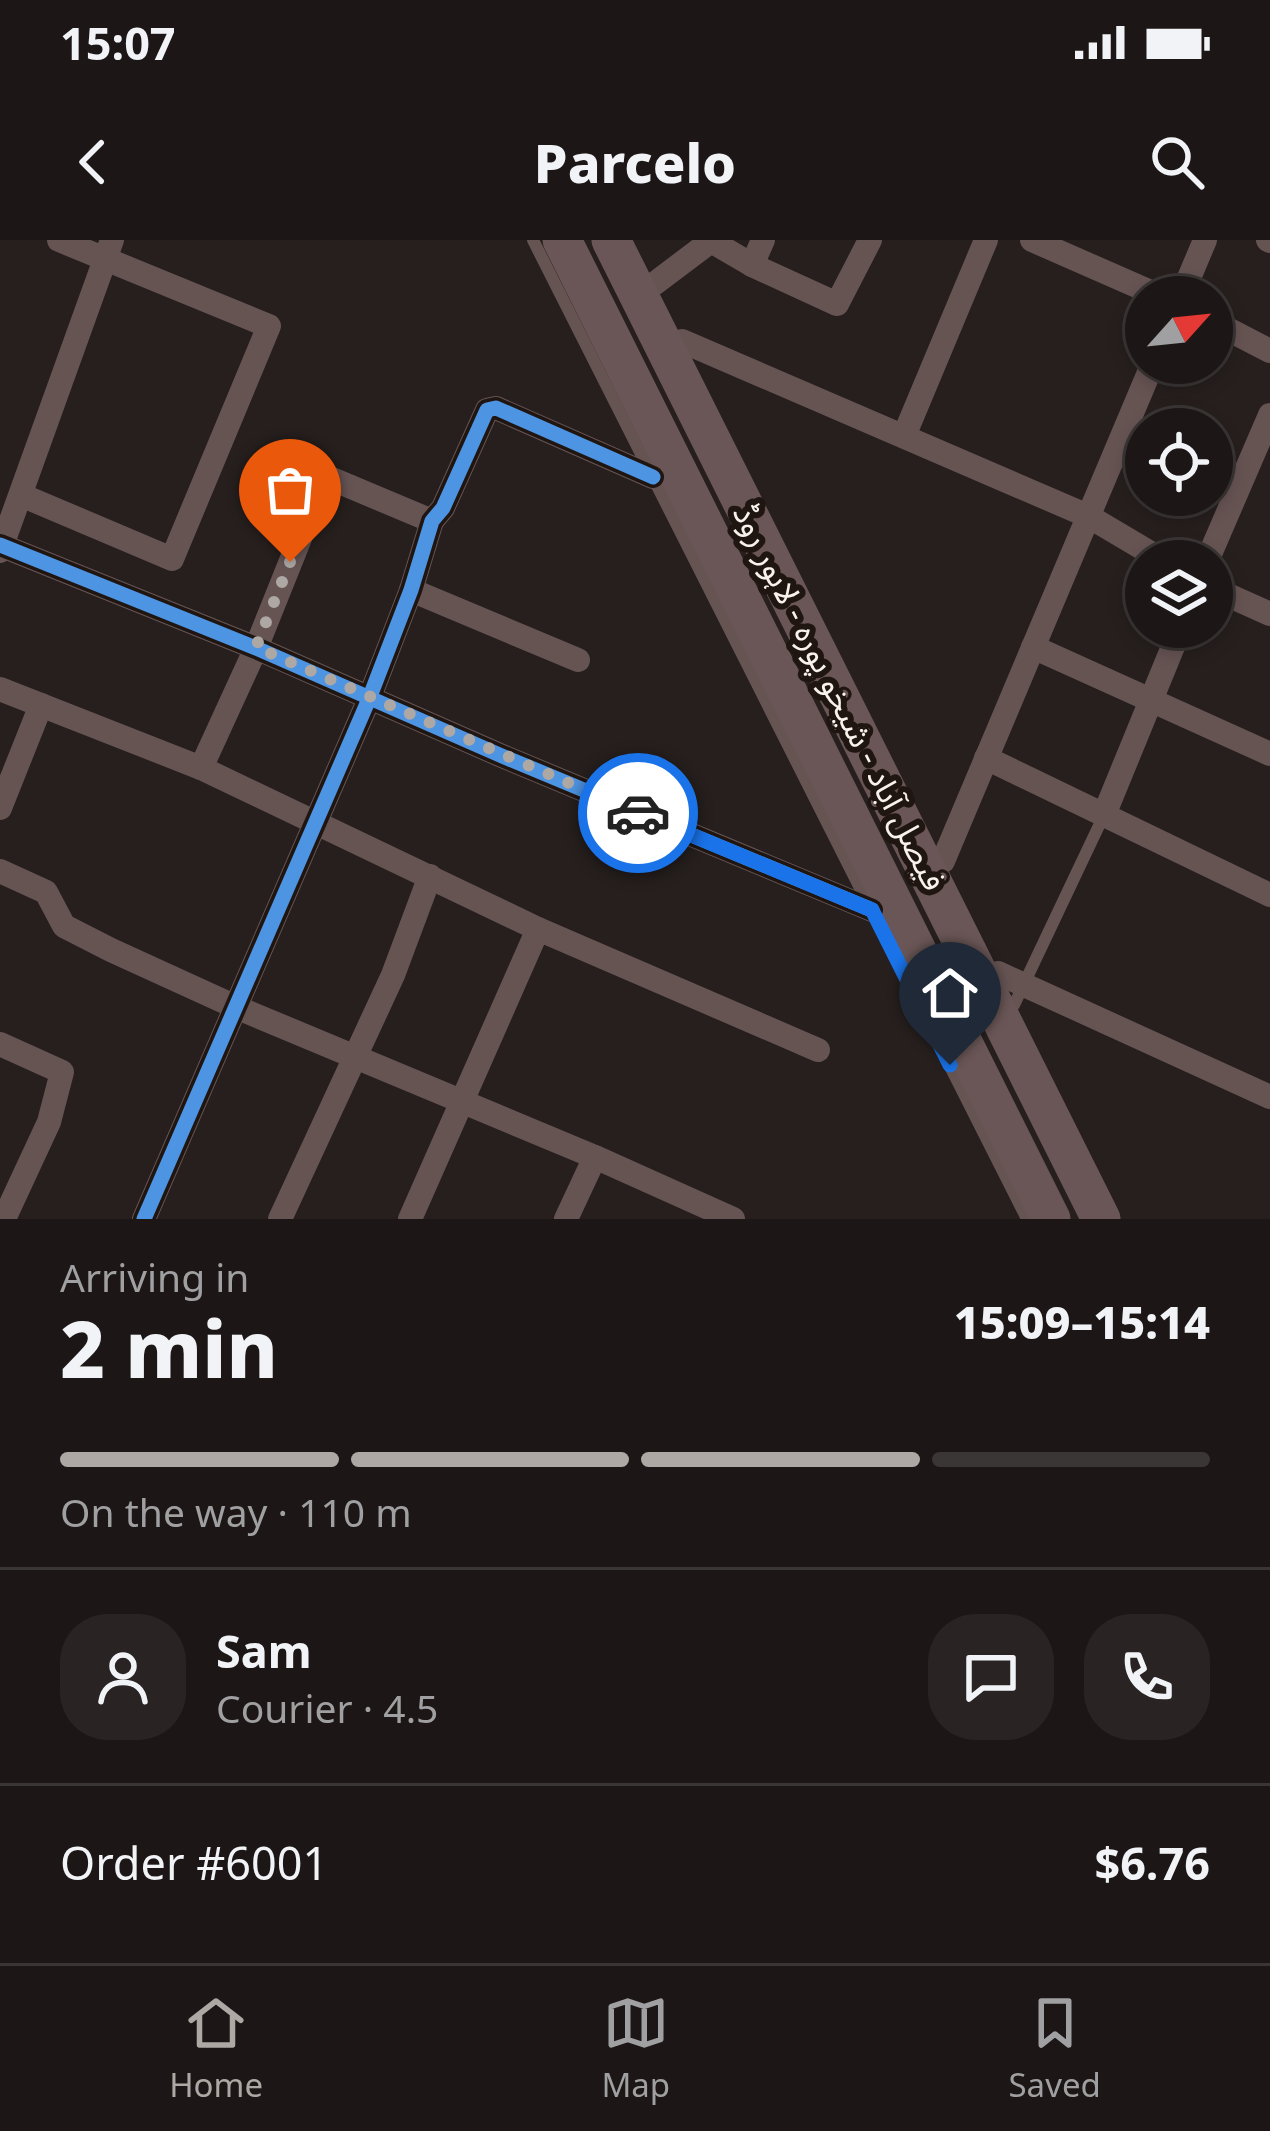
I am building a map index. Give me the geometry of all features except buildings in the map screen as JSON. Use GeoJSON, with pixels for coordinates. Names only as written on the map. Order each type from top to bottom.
{"type":"FeatureCollection","features":[{"type":"Feature","properties":{"kind":"highway","name":"فیصل آباد - شیخو پورہ - لاہور روڈ"},"geometry":{"type":"LineString","coordinates":[[562,240],[1052,1219]]}},
{"type":"Feature","properties":{"kind":"highway","name":"فیصل آباد - شیخو پورہ - لاہور روڈ"},"geometry":{"type":"LineString","coordinates":[[611,240],[1101,1219]]}},
{"type":"Feature","properties":{"kind":"street"},"geometry":{"type":"LineString","coordinates":[[21,495],[172,559],[269,326],[109,249],[59,240]]}},
{"type":"Feature","properties":{"kind":"street"},"geometry":{"type":"LineString","coordinates":[[752,265],[763,240]]}},
{"type":"Feature","properties":{"kind":"street"},"geometry":{"type":"LineString","coordinates":[[654,286],[711,242],[837,304],[870,240]]}},
{"type":"Feature","properties":{"kind":"street"},"geometry":{"type":"LineString","coordinates":[[904,436],[986,240]]}},
{"type":"Feature","properties":{"kind":"street"},"geometry":{"type":"LineString","coordinates":[[1032,240],[1125,281]]}},
{"type":"Feature","properties":{"kind":"street"},"geometry":{"type":"LineString","coordinates":[[1190,276],[1205,240]]}},
{"type":"Feature","properties":{"kind":"street"},"geometry":{"type":"LineString","coordinates":[[109,249],[1,547],[256,647],[872,910]]}},
{"type":"Feature","properties":{"kind":"street"},"geometry":{"type":"LineString","coordinates":[[1233,332],[1270,351]]}},
{"type":"Feature","properties":{"kind":"street"},"geometry":{"type":"LineString","coordinates":[[682,342],[1088,516],[1129,540]]}},
{"type":"Feature","properties":{"kind":"street"},"geometry":{"type":"LineString","coordinates":[[942,860],[1144,384]]}},
{"type":"Feature","properties":{"kind":"street"},"geometry":{"type":"LineString","coordinates":[[144,1219],[369,699],[432,520],[443,508],[487,410],[496,408],[652,477]]}},
{"type":"Feature","properties":{"kind":"street"},"geometry":{"type":"LineString","coordinates":[[1216,540],[1270,416]]}},
{"type":"Feature","properties":{"kind":"street"},"geometry":{"type":"LineString","coordinates":[[201,768],[325,476],[432,520]]}},
{"type":"Feature","properties":{"kind":"street"},"geometry":{"type":"LineString","coordinates":[[411,590],[578,660]]}},
{"type":"Feature","properties":{"kind":"street"},"geometry":{"type":"LineString","coordinates":[[1233,597],[1270,614]]}},
{"type":"Feature","properties":{"kind":"street"},"geometry":{"type":"LineString","coordinates":[[1033,647],[1270,754]]}},
{"type":"Feature","properties":{"kind":"street"},"geometry":{"type":"LineString","coordinates":[[1105,815],[1173,648]]}},
{"type":"Feature","properties":{"kind":"street"},"geometry":{"type":"LineString","coordinates":[[0,688],[201,768],[538,929],[818,1050]]}},
{"type":"Feature","properties":{"kind":"street"},"geometry":{"type":"LineString","coordinates":[[0,808],[40,705]]}},
{"type":"Feature","properties":{"kind":"street"},"geometry":{"type":"LineString","coordinates":[[986,758],[1270,896]]}},
{"type":"Feature","properties":{"kind":"street"},"geometry":{"type":"LineString","coordinates":[[0,871],[46,892],[64,926],[238,1008],[733,1219]]}},
{"type":"Feature","properties":{"kind":"street"},"geometry":{"type":"LineString","coordinates":[[280,1219],[393,975],[430,876]]}},
{"type":"Feature","properties":{"kind":"street"},"geometry":{"type":"LineString","coordinates":[[410,1219],[538,929]]}},
{"type":"Feature","properties":{"kind":"street"},"geometry":{"type":"LineString","coordinates":[[993,963],[1019,995],[1270,1097]]}},
{"type":"Feature","properties":{"kind":"street"},"geometry":{"type":"LineString","coordinates":[[0,1044],[62,1072],[49,1122],[9,1183],[4,1219]]}},
{"type":"Feature","properties":{"kind":"street"},"geometry":{"type":"LineString","coordinates":[[566,1219],[595,1157]]}},
{"type":"Feature","properties":{"kind":"lane"},"geometry":{"type":"LineString","coordinates":[[532,240],[1027,1219]]}},
{"type":"Feature","properties":{"kind":"lane"},"geometry":{"type":"LineString","coordinates":[[1025,1027],[1019,995],[1105,815]]}},
{"type":"Feature","properties":{"kind":"cycle path"},"geometry":{"type":"LineString","coordinates":[[144,1219],[369,699],[432,521],[443,508],[487,410],[496,408],[653,477]]}},
{"type":"Feature","properties":{"kind":"cycle path"},"geometry":{"type":"LineString","coordinates":[[0,545],[256,648],[872,910]]}},
{"type":"Feature","properties":{"kind":"way so far"},"geometry":{"type":"LineString","coordinates":[[290,562],[256,647],[638,813]]}},
{"type":"Feature","properties":{"kind":"route"},"geometry":{"type":"LineString","coordinates":[[638,813],[872,910],[950,1065]]}}]}
